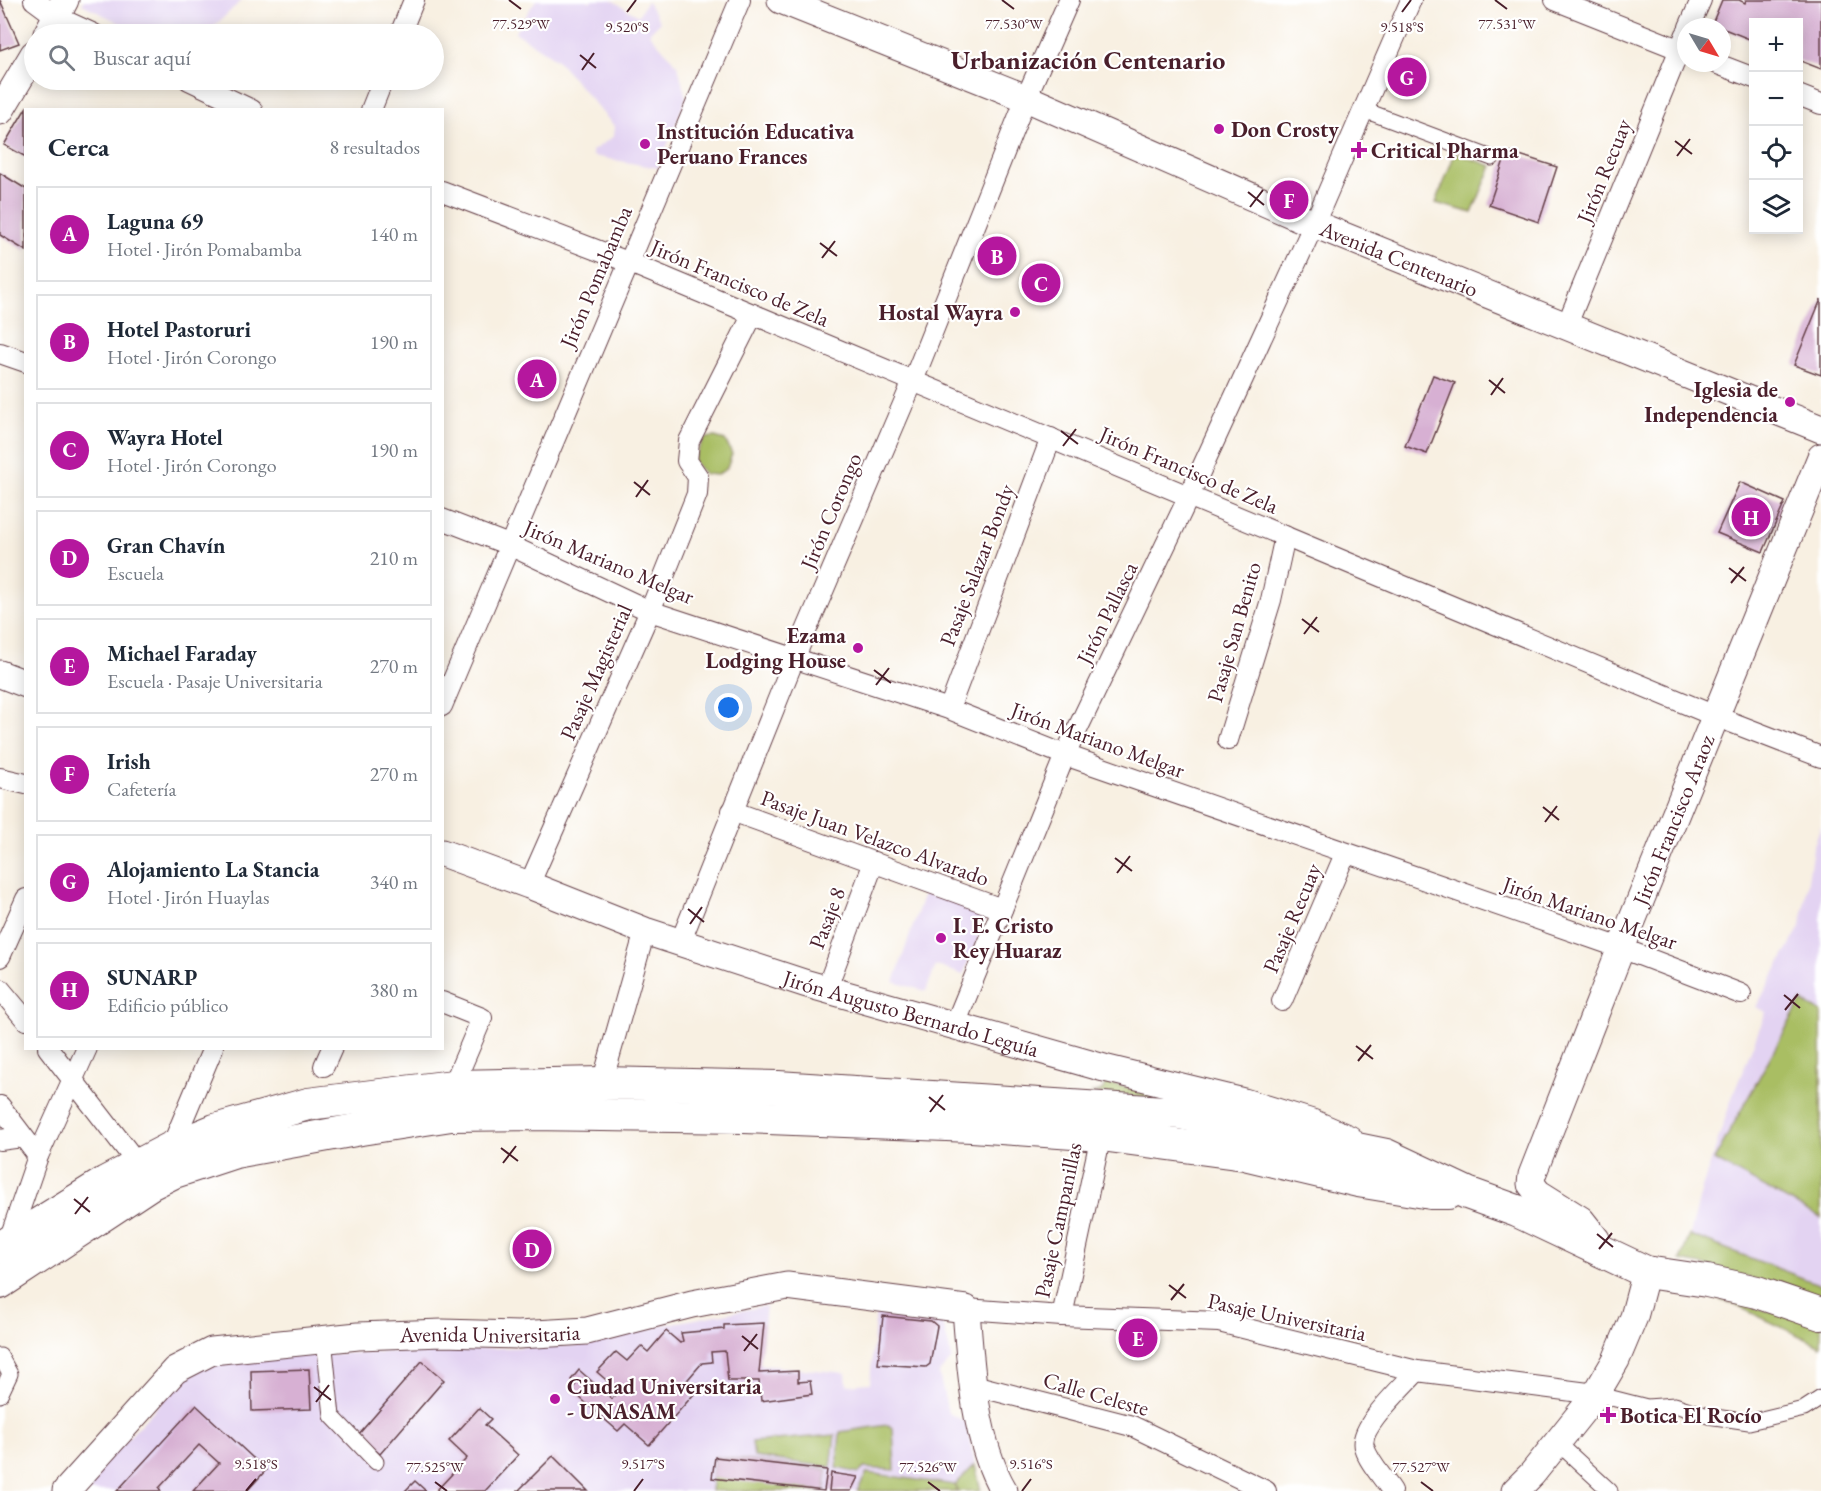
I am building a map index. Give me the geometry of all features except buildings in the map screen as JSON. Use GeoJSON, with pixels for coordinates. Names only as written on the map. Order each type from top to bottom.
{"type":"FeatureCollection","features":[{"type":"Feature","properties":{"kind":"main road","name":"Avenida Centenario"},"geometry":{"type":"LineString","coordinates":[[781,0],[1026,98],[1314,224],[1821,429]]}},
{"type":"Feature","properties":{"kind":"main road"},"geometry":{"type":"LineString","coordinates":[[0,111],[24,71]]}},
{"type":"Feature","properties":{"kind":"main road","name":"Jirón Francisco Araoz"},"geometry":{"type":"LineString","coordinates":[[1594,1248],[1596,1239],[1581,1220],[1539,1193],[1531,1184],[1532,1175],[1621,948],[1820,463]]}},
{"type":"Feature","properties":{"kind":"main road"},"geometry":{"type":"LineString","coordinates":[[0,674],[24,683]]}},
{"type":"Feature","properties":{"kind":"main road","name":"Jirón Augusto Bernardo Leguía"},"geometry":{"type":"LineString","coordinates":[[444,854],[645,931],[826,990],[1104,1068],[1244,1102],[1312,1123],[1386,1155]]}},
{"type":"Feature","properties":{"kind":"main road"},"geometry":{"type":"LineString","coordinates":[[4,1262],[215,1130],[308,1104],[453,1086],[602,1083],[778,1087],[1100,1121],[1358,1181],[1431,1193],[1467,1193]]}},
{"type":"Feature","properties":{"kind":"main road"},"geometry":{"type":"LineString","coordinates":[[159,1167],[451,1115],[744,1117],[972,1126],[1100,1121],[1180,1113],[1386,1155],[1467,1193],[1509,1208],[1646,1272],[1707,1281],[1757,1292],[1821,1314]]}},
{"type":"Feature","properties":{"kind":"main road"},"geometry":{"type":"LineString","coordinates":[[1520,1489],[1596,1394],[1616,1360],[1634,1317],[1646,1272]]}},
{"type":"Feature","properties":{"kind":"main road","name":"Avenida Universitaria"},"geometry":{"type":"LineString","coordinates":[[66,1491],[175,1370],[212,1351],[430,1333],[518,1335],[587,1331],[692,1304],[787,1286],[966,1309]]}},
{"type":"Feature","properties":{"kind":"main road"},"geometry":{"type":"LineString","coordinates":[[966,1309],[973,1386],[990,1463],[1004,1491]]}},
{"type":"Feature","properties":{"kind":"street"},"geometry":{"type":"LineString","coordinates":[[34,0],[56,17],[72,24]]}},
{"type":"Feature","properties":{"kind":"street"},"geometry":{"type":"LineString","coordinates":[[404,24],[414,0]]}},
{"type":"Feature","properties":{"kind":"street","name":"Jirón Pomabamba"},"geometry":{"type":"LineString","coordinates":[[444,701],[740,0]]}},
{"type":"Feature","properties":{"kind":"street","name":"Jirón Corongo"},"geometry":{"type":"LineString","coordinates":[[680,943],[794,659],[913,381],[1026,98],[1069,0]]}},
{"type":"Feature","properties":{"kind":"street","name":"Jirón Pallasca"},"geometry":{"type":"LineString","coordinates":[[954,1027],[1065,755],[1189,496],[1314,224],[1411,0]]}},
{"type":"Feature","properties":{"kind":"street"},"geometry":{"type":"LineString","coordinates":[[1555,0],[1677,43]]}},
{"type":"Feature","properties":{"kind":"street"},"geometry":{"type":"LineString","coordinates":[[1693,18],[1701,0]]}},
{"type":"Feature","properties":{"kind":"street","name":"Jirón Recuay"},"geometry":{"type":"LineString","coordinates":[[1566,327],[1677,62]]}},
{"type":"Feature","properties":{"kind":"street"},"geometry":{"type":"LineString","coordinates":[[1731,69],[1749,76]]}},
{"type":"Feature","properties":{"kind":"street"},"geometry":{"type":"LineString","coordinates":[[210,90],[248,108]]}},
{"type":"Feature","properties":{"kind":"street"},"geometry":{"type":"LineString","coordinates":[[372,108],[378,90]]}},
{"type":"Feature","properties":{"kind":"street"},"geometry":{"type":"LineString","coordinates":[[1803,97],[1821,104]]}},
{"type":"Feature","properties":{"kind":"street"},"geometry":{"type":"LineString","coordinates":[[1364,110],[1492,158]]}},
{"type":"Feature","properties":{"kind":"street","name":"Jirón Francisco de Zela"},"geometry":{"type":"LineString","coordinates":[[444,192],[628,262],[1715,716],[1821,757]]}},
{"type":"Feature","properties":{"kind":"street","name":"Pasaje Magisterial"},"geometry":{"type":"LineString","coordinates":[[529,885],[650,611],[697,494],[698,477],[687,461],[689,441],[753,314]]}},
{"type":"Feature","properties":{"kind":"street"},"geometry":{"type":"LineString","coordinates":[[0,353],[24,361]]}},
{"type":"Feature","properties":{"kind":"street","name":"Pasaje Salazar Bondy"},"geometry":{"type":"LineString","coordinates":[[949,709],[1051,438]]}},
{"type":"Feature","properties":{"kind":"street","name":"Jirón Mariano Melgar"},"geometry":{"type":"LineString","coordinates":[[444,520],[509,545],[650,611],[949,709],[1065,755],[1621,948],[1741,994]]}},
{"type":"Feature","properties":{"kind":"street","name":"Pasaje San Benito"},"geometry":{"type":"LineString","coordinates":[[1228,740],[1271,600],[1285,536]]}},
{"type":"Feature","properties":{"kind":"street"},"geometry":{"type":"LineString","coordinates":[[0,778],[24,784]]}},
{"type":"Feature","properties":{"kind":"street","name":"Pasaje Juan Velazco Alvarado"},"geometry":{"type":"LineString","coordinates":[[732,811],[1002,909]]}},
{"type":"Feature","properties":{"kind":"street","name":"Pasaje Recuay"},"geometry":{"type":"LineString","coordinates":[[1282,1001],[1346,854]]}},
{"type":"Feature","properties":{"kind":"street","name":"Pasaje 8"},"geometry":{"type":"LineString","coordinates":[[826,990],[874,862]]}},
{"type":"Feature","properties":{"kind":"street"},"geometry":{"type":"LineString","coordinates":[[0,957],[24,903]]}},
{"type":"Feature","properties":{"kind":"street"},"geometry":{"type":"LineString","coordinates":[[602,1083],[645,931]]}},
{"type":"Feature","properties":{"kind":"street"},"geometry":{"type":"LineString","coordinates":[[0,988],[24,1018]]}},
{"type":"Feature","properties":{"kind":"street"},"geometry":{"type":"LineString","coordinates":[[444,1003],[482,1018],[453,1086]]}},
{"type":"Feature","properties":{"kind":"street"},"geometry":{"type":"LineString","coordinates":[[50,1050],[73,1079],[159,1167],[212,1050]]}},
{"type":"Feature","properties":{"kind":"street"},"geometry":{"type":"LineString","coordinates":[[4,1262],[38,1156],[86,1050]]}},
{"type":"Feature","properties":{"kind":"street"},"geometry":{"type":"LineString","coordinates":[[0,1106],[38,1156]]}},
{"type":"Feature","properties":{"kind":"street","name":"Pasaje Campanillas"},"geometry":{"type":"LineString","coordinates":[[1062,1316],[1100,1121]]}},
{"type":"Feature","properties":{"kind":"street"},"geometry":{"type":"LineString","coordinates":[[0,1140],[22,1137]]}},
{"type":"Feature","properties":{"kind":"street","name":"Pasaje Universitaria"},"geometry":{"type":"LineString","coordinates":[[966,1309],[1062,1316],[1218,1322],[1417,1371],[1596,1394]]}},
{"type":"Feature","properties":{"kind":"street"},"geometry":{"type":"LineString","coordinates":[[324,1340],[332,1416],[376,1462]]}},
{"type":"Feature","properties":{"kind":"street"},"geometry":{"type":"LineString","coordinates":[[0,1356],[10,1374],[0,1395]]}},
{"type":"Feature","properties":{"kind":"street"},"geometry":{"type":"LineString","coordinates":[[1392,1491],[1363,1445],[1364,1434],[1371,1422],[1417,1371]]}},
{"type":"Feature","properties":{"kind":"street","name":"Calle Celeste"},"geometry":{"type":"LineString","coordinates":[[973,1386],[1132,1426],[1266,1491]]}},
{"type":"Feature","properties":{"kind":"street"},"geometry":{"type":"LineString","coordinates":[[1596,1394],[1647,1407],[1675,1405],[1708,1416],[1749,1422],[1804,1409],[1821,1398]]}},
{"type":"Feature","properties":{"kind":"street"},"geometry":{"type":"LineString","coordinates":[[1557,1442],[1610,1491]]}},
{"type":"Feature","properties":{"kind":"shaded area"},"geometry":{"type":"Polygon","coordinates":[[[84,0],[242,0],[217,24],[121,24],[82,4],[84,0]]]}},
{"type":"Feature","properties":{"kind":"shaded area"},"geometry":{"type":"Polygon","coordinates":[[[536,0],[588,0],[590,2],[591,0],[612,0],[638,16],[647,1],[660,22],[649,33],[678,66],[686,98],[658,168],[593,156],[592,151],[614,136],[615,127],[557,60],[515,32],[536,0]]]}},
{"type":"Feature","properties":{"kind":"shaded area"},"geometry":{"type":"Polygon","coordinates":[[[1821,825],[1821,1285],[1690,1235],[1702,1188],[1733,1095],[1766,1012],[1756,1007],[1801,925],[1813,848],[1821,825]]]}},
{"type":"Feature","properties":{"kind":"shaded area"},"geometry":{"type":"Polygon","coordinates":[[[926,887],[989,910],[963,975],[936,965],[926,991],[894,982],[926,887]]]}},
{"type":"Feature","properties":{"kind":"shaded area","name":"Ciudad Universitaria - UNASAM"},"geometry":{"type":"Polygon","coordinates":[[[766,1306],[760,1365],[846,1373],[847,1385],[870,1383],[876,1309],[935,1316],[943,1323],[952,1359],[939,1373],[948,1413],[966,1422],[975,1465],[957,1483],[957,1491],[78,1491],[184,1378],[201,1366],[268,1356],[587,1345],[663,1325],[766,1306]]]}},
{"type":"Feature","properties":{"kind":"green space"},"geometry":{"type":"Polygon","coordinates":[[[1455,153],[1492,166],[1472,213],[1436,203],[1455,153]]]}},
{"type":"Feature","properties":{"kind":"green space"},"geometry":{"type":"Polygon","coordinates":[[[715,437],[725,440],[732,454],[727,468],[717,475],[705,474],[693,461],[704,438],[715,437]]]}},
{"type":"Feature","properties":{"kind":"green space"},"geometry":{"type":"Polygon","coordinates":[[[1801,1001],[1821,1012],[1821,1218],[1714,1160],[1801,1001]]]}},
{"type":"Feature","properties":{"kind":"green space"},"geometry":{"type":"Polygon","coordinates":[[[1105,1083],[1207,1103],[1091,1093],[1103,1090],[1105,1083]]]}},
{"type":"Feature","properties":{"kind":"green space"},"geometry":{"type":"Polygon","coordinates":[[[1690,1235],[1821,1285],[1821,1301],[1718,1268],[1680,1261],[1690,1235]]]}},
{"type":"Feature","properties":{"kind":"green space"},"geometry":{"type":"Polygon","coordinates":[[[1692,1292],[1821,1324],[1821,1346],[1731,1303],[1692,1292]]]}},
{"type":"Feature","properties":{"kind":"green space"},"geometry":{"type":"Polygon","coordinates":[[[888,1425],[893,1428],[895,1470],[864,1468],[859,1473],[837,1468],[840,1432],[888,1425]]]}},
{"type":"Feature","properties":{"kind":"green space"},"geometry":{"type":"Polygon","coordinates":[[[835,1435],[831,1467],[754,1457],[752,1442],[835,1435]]]}},
{"type":"Feature","properties":{"kind":"green space"},"geometry":{"type":"Polygon","coordinates":[[[715,1457],[827,1470],[824,1491],[711,1491],[715,1457]]]}},
{"type":"Feature","properties":{"kind":"green space"},"geometry":{"type":"Polygon","coordinates":[[[975,1465],[981,1491],[957,1491],[956,1484],[975,1465]]]}},
{"type":"Feature","properties":{"kind":"green space"},"geometry":{"type":"Polygon","coordinates":[[[867,1473],[955,1485],[956,1491],[857,1491],[867,1473]]]}},
{"type":"Feature","properties":{"kind":"place","name":"Alojamiento La Stancia"},"geometry":{"type":"Point","coordinates":[1407,77]}},
{"type":"Feature","properties":{"kind":"place","name":"Don Crosty"},"geometry":{"type":"Point","coordinates":[1219,129]}},
{"type":"Feature","properties":{"kind":"place","name":"Institución Educativa Peruano Frances"},"geometry":{"type":"Point","coordinates":[645,144]}},
{"type":"Feature","properties":{"kind":"place","name":"Critical Pharma"},"geometry":{"type":"Point","coordinates":[1359,150]}},
{"type":"Feature","properties":{"kind":"place","name":"Irish"},"geometry":{"type":"Point","coordinates":[1289,200]}},
{"type":"Feature","properties":{"kind":"place","name":"Hotel Pastoruri"},"geometry":{"type":"Point","coordinates":[997,256]}},
{"type":"Feature","properties":{"kind":"place","name":"Wayra Hotel"},"geometry":{"type":"Point","coordinates":[1041,283]}},
{"type":"Feature","properties":{"kind":"place","name":"Hostal Wayra"},"geometry":{"type":"Point","coordinates":[1015,312]}},
{"type":"Feature","properties":{"kind":"place","name":"Laguna 69"},"geometry":{"type":"Point","coordinates":[537,379]}},
{"type":"Feature","properties":{"kind":"place","name":"Iglesia de Independencia"},"geometry":{"type":"Point","coordinates":[1790,402]}},
{"type":"Feature","properties":{"kind":"place","name":"SUNARP"},"geometry":{"type":"Point","coordinates":[1751,517]}},
{"type":"Feature","properties":{"kind":"place","name":"Ezama Lodging House"},"geometry":{"type":"Point","coordinates":[858,648]}},
{"type":"Feature","properties":{"kind":"place","name":"I. E. Cristo Rey Huaraz"},"geometry":{"type":"Point","coordinates":[941,938]}},
{"type":"Feature","properties":{"kind":"place","name":"Gran Chavín"},"geometry":{"type":"Point","coordinates":[532,1249]}},
{"type":"Feature","properties":{"kind":"place","name":"Michael Faraday"},"geometry":{"type":"Point","coordinates":[1138,1338]}},
{"type":"Feature","properties":{"kind":"place","name":"Ciudad Universitaria - UNASAM"},"geometry":{"type":"Point","coordinates":[555,1399]}},
{"type":"Feature","properties":{"kind":"place","name":"Botica El Rocío"},"geometry":{"type":"Point","coordinates":[1608,1415]}},
{"type":"Feature","properties":{"kind":"district","name":"Urbanización Centenario"},"geometry":{"type":"Point","coordinates":[1088,60]}}]}
